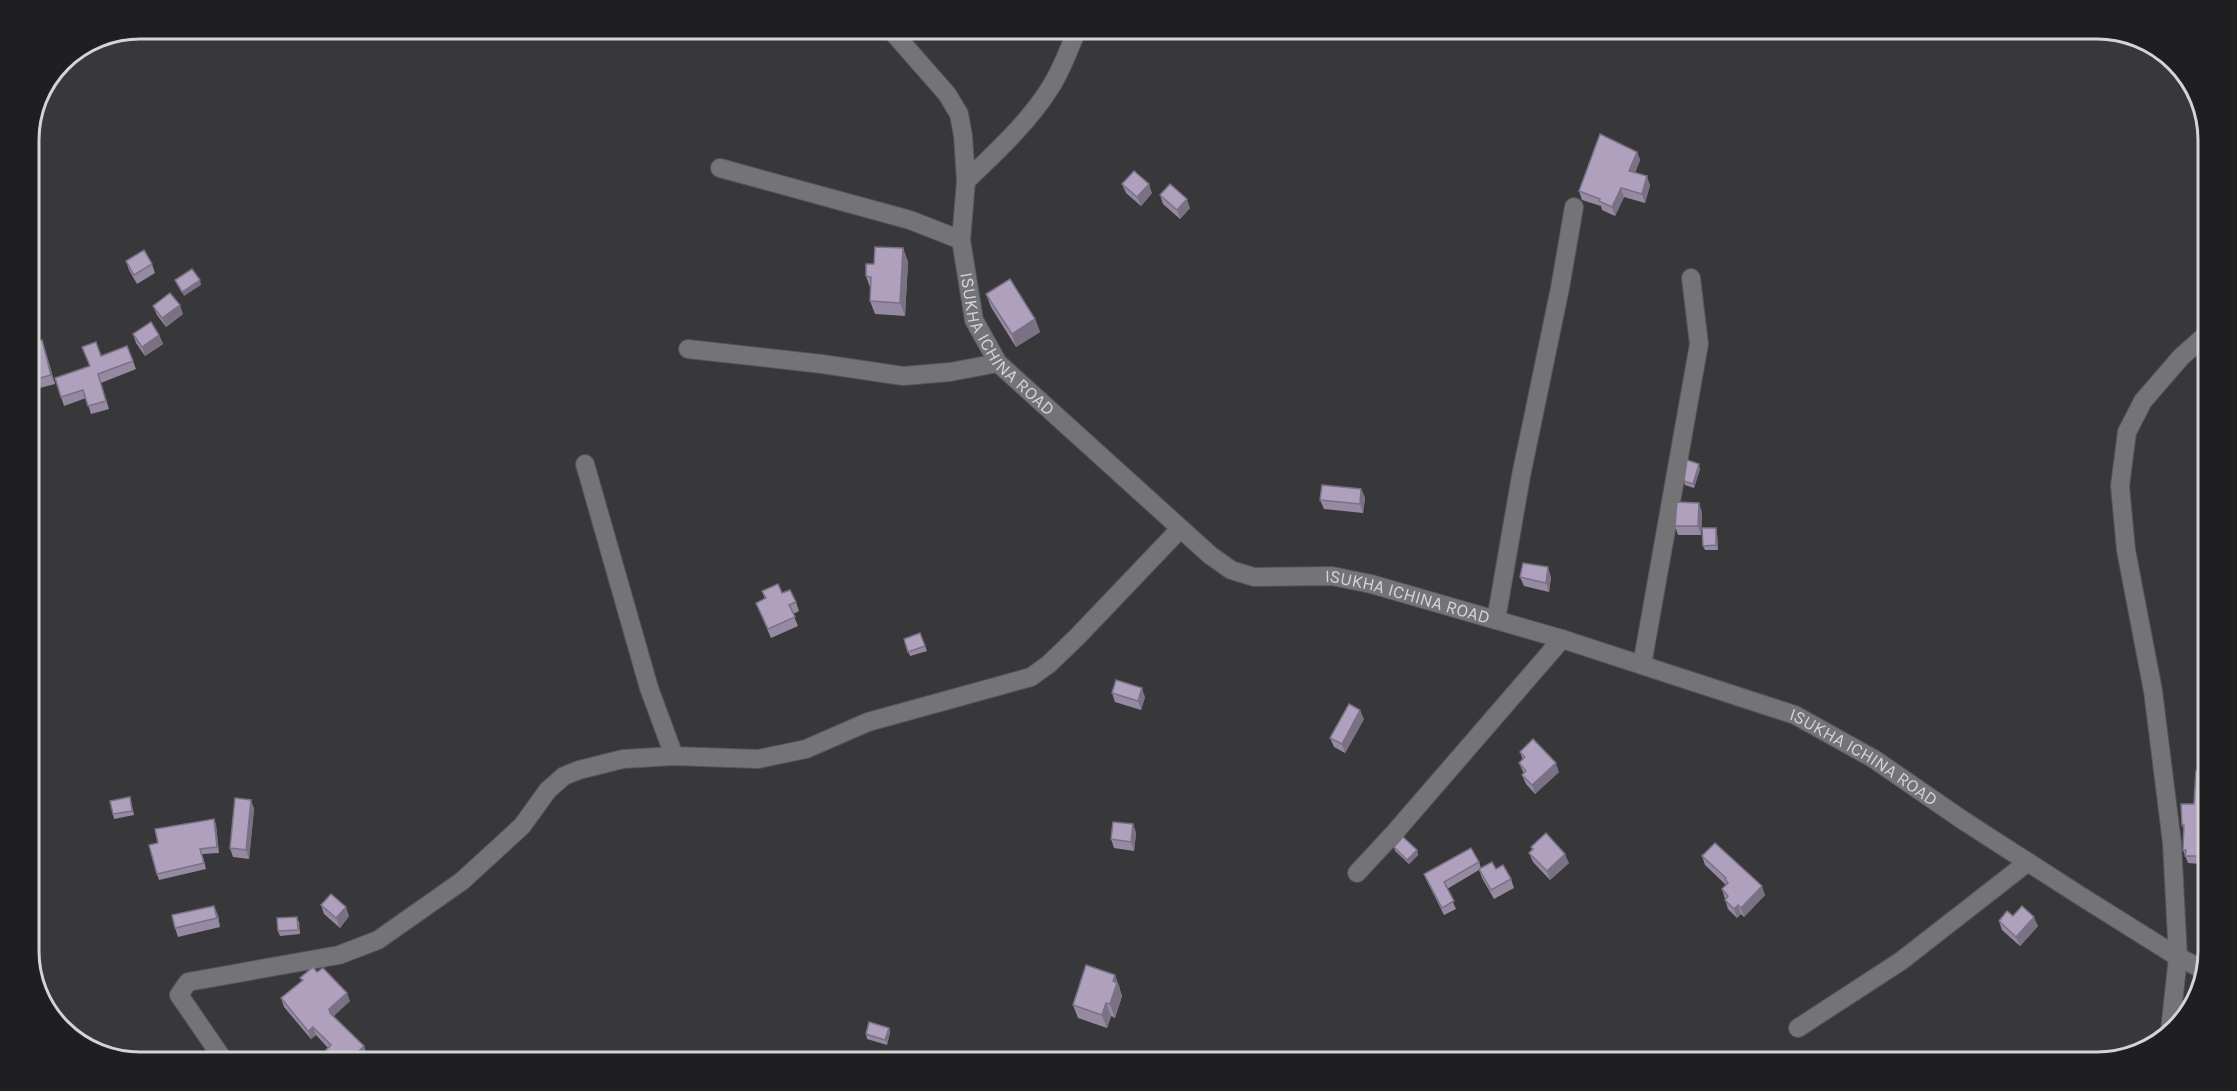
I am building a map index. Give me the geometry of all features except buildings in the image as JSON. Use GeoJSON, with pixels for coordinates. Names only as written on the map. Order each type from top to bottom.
{"type":"FeatureCollection","features":[{"type":"Feature","properties":{"kind":"street","name":"ISUKHA ICHINA ROAD"},"geometry":{"type":"LineString","coordinates":[[899,39],[947,94],[959,114],[966,181],[961,240],[974,320],[998,363],[1180,530],[1231,570],[1254,577],[1332,576],[1371,584],[1562,639],[1795,715],[1874,759],[1964,821],[2178,957],[2197,966]]}},
{"type":"Feature","properties":{"kind":"street"},"geometry":{"type":"LineString","coordinates":[[966,181],[1006,143],[1043,98],[1052,85],[1073,39]]}},
{"type":"Feature","properties":{"kind":"street"},"geometry":{"type":"LineString","coordinates":[[720,168],[910,220],[961,240]]}},
{"type":"Feature","properties":{"kind":"street"},"geometry":{"type":"LineString","coordinates":[[1496,620],[1521,476],[1560,288],[1574,207]]}},
{"type":"Feature","properties":{"kind":"street"},"geometry":{"type":"LineString","coordinates":[[1642,665],[1699,344],[1691,278]]}},
{"type":"Feature","properties":{"kind":"street"},"geometry":{"type":"LineString","coordinates":[[2171,1018],[2178,957],[2172,843],[2153,691],[2126,550],[2120,486],[2127,432],[2143,401],[2181,357],[2198,342]]}},
{"type":"Feature","properties":{"kind":"street"},"geometry":{"type":"LineString","coordinates":[[688,349],[822,364],[903,376],[950,372],[998,363]]}},
{"type":"Feature","properties":{"kind":"street"},"geometry":{"type":"LineString","coordinates":[[585,464],[649,688],[674,756]]}},
{"type":"Feature","properties":{"kind":"street"},"geometry":{"type":"LineString","coordinates":[[218,1052],[178,995],[188,982],[339,955],[378,940],[462,881],[522,826],[548,790],[564,776],[623,759],[674,756],[758,759],[806,749],[868,722],[1031,677],[1049,664],[1077,637],[1180,530]]}},
{"type":"Feature","properties":{"kind":"street"},"geometry":{"type":"LineString","coordinates":[[1357,873],[1562,639]]}},
{"type":"Feature","properties":{"kind":"street"},"geometry":{"type":"LineString","coordinates":[[1798,1028],[1901,961],[2028,862]]}}]}
